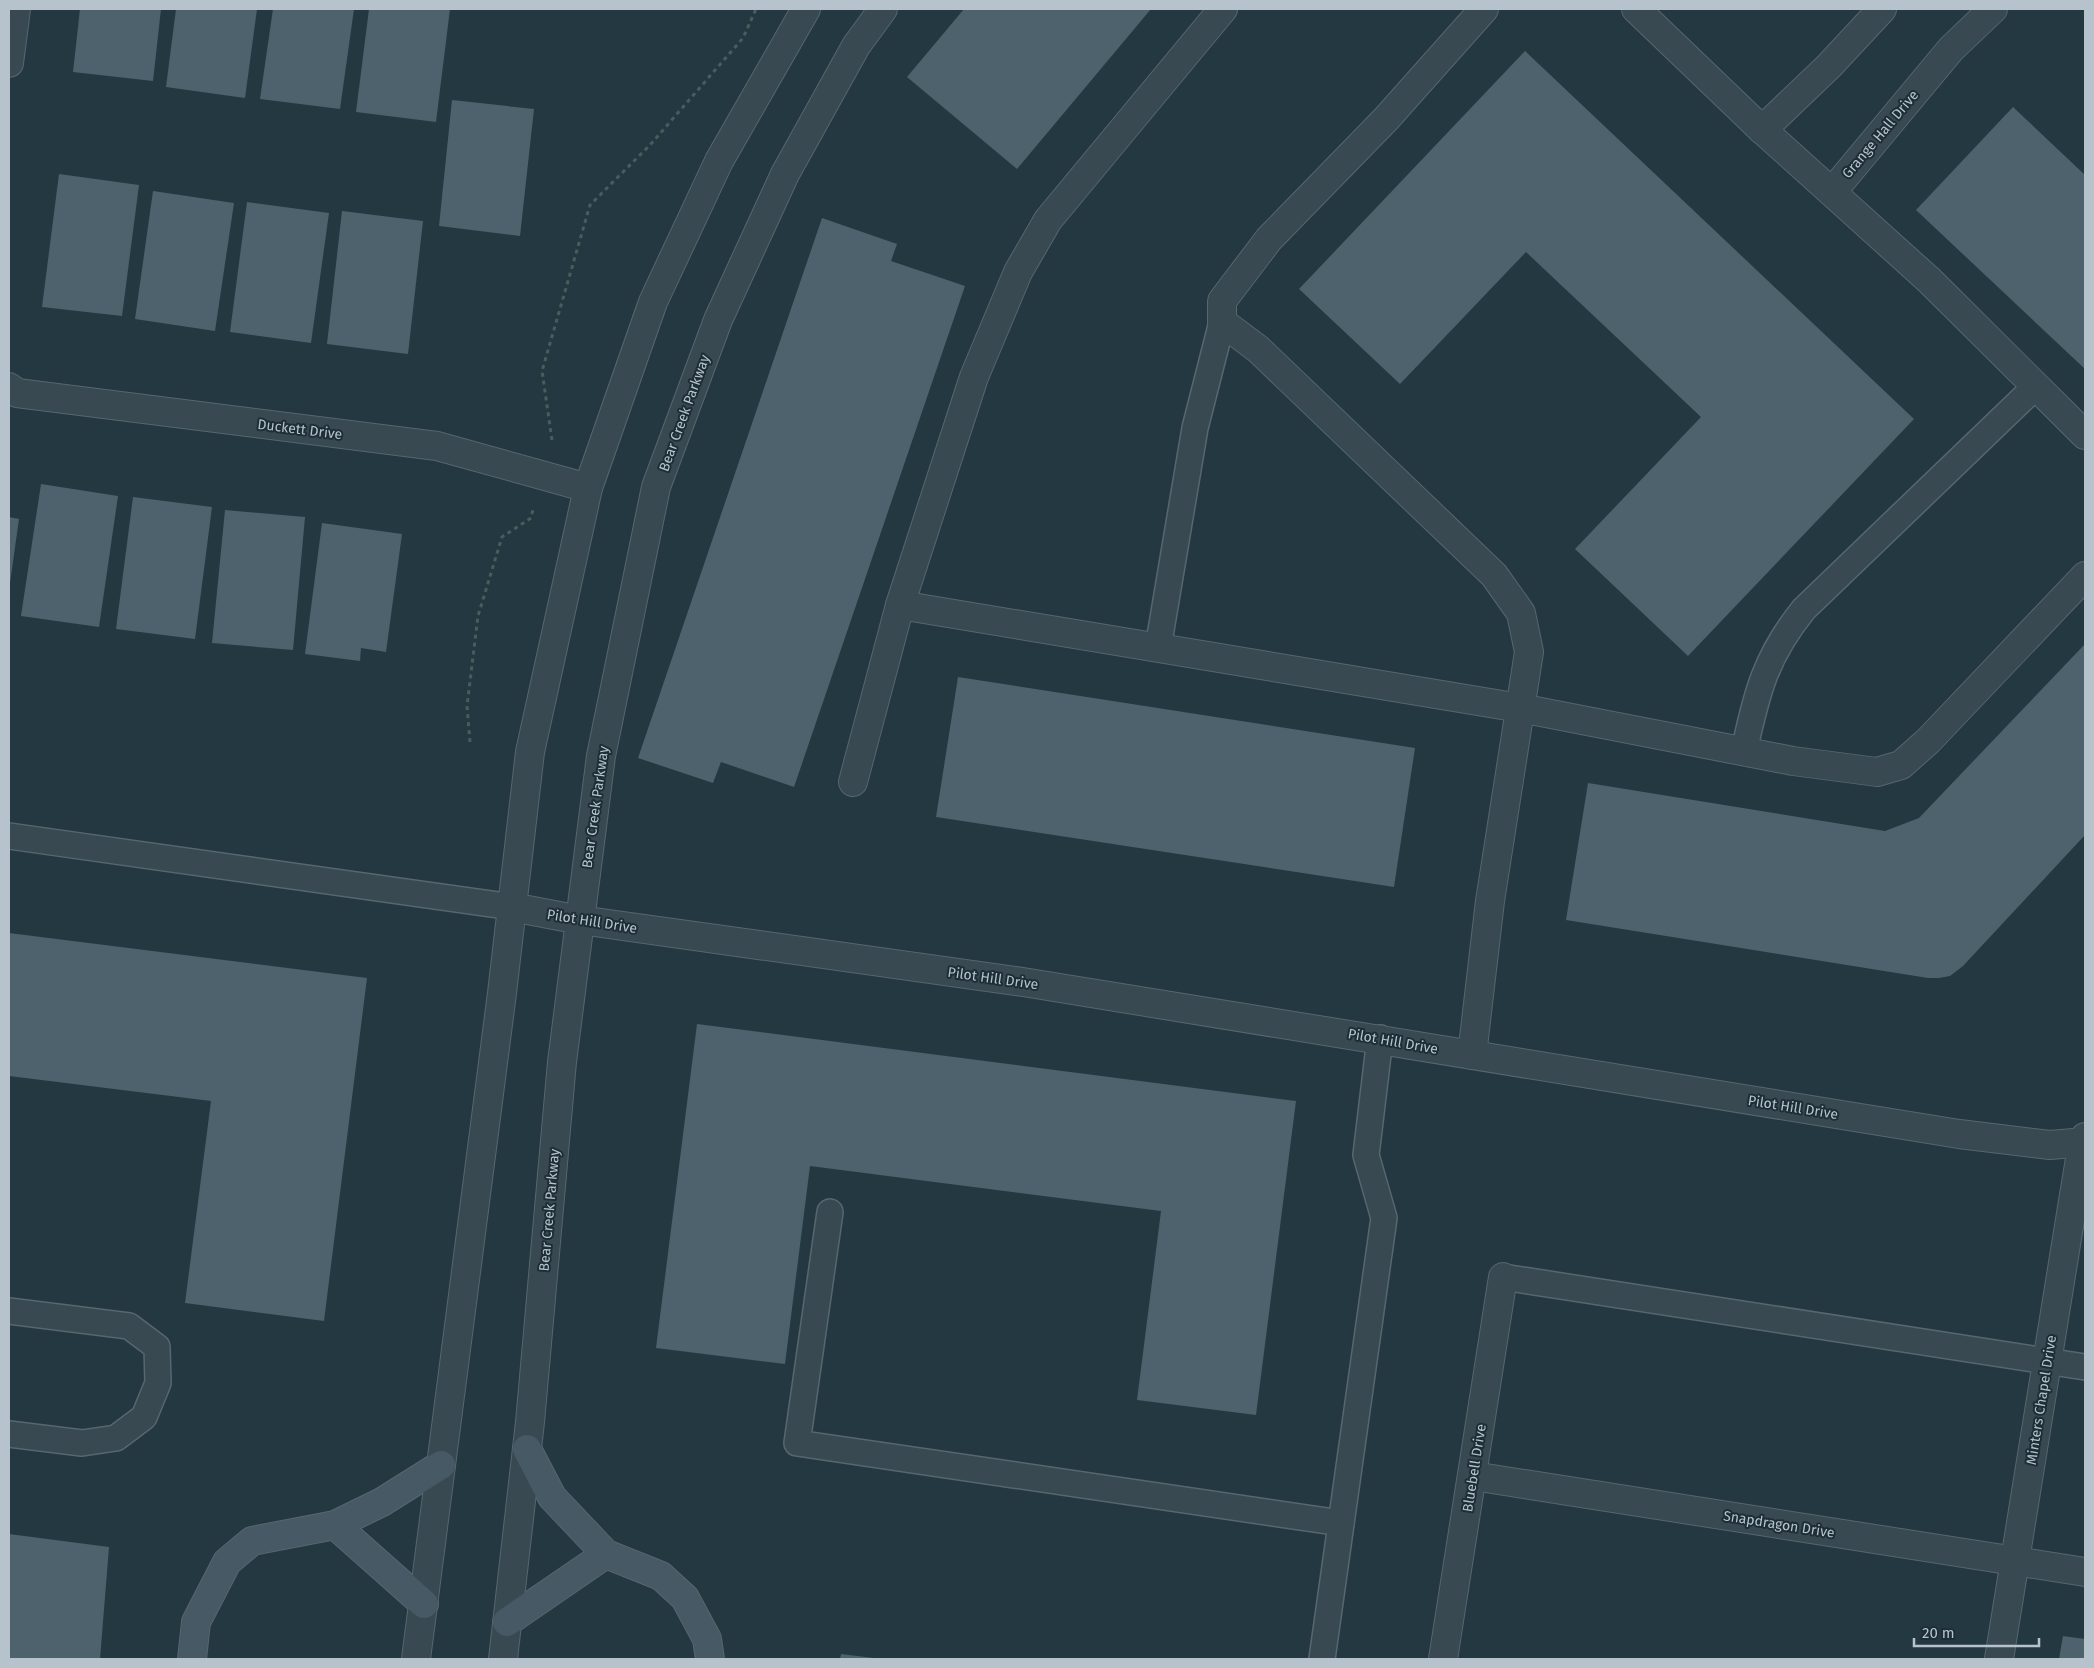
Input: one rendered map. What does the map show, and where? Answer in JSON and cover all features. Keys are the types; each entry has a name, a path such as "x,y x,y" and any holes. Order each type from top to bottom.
{"main road":[{"path":"527,1449 552,1497 606,1554 661,1576 685,1598 707,1640 710,1659"},
{"path":"192,1659 196,1622 228,1562 252,1541 335,1525 382,1502 442,1466"},
{"path":"335,1525 424,1604"},
{"path":"507,1622 606,1554"}],"street":[{"path":"9,63 16,9"},
{"path":"416,1659 442,1466 530,752 588,488 658,293 719,161 806,9"},
{"name":"Bear Creek Parkway","path":"504,1659 527,1449 562,1062 601,756 656,487 718,320 785,174 856,46 883,9"},
{"path":"853,782 900,605 974,377 1018,272 1048,220 1223,9"},
{"path":"1472,1055 1490,901 1529,652 1521,613 1494,574 1258,350 1222,322 1222,301 1269,239 1386,119 1484,9"},
{"name":"Grange Hall Drive","path":"1636,9 1759,127 1832,192 1951,49 1993,9"},
{"path":"1759,127 1829,66 1882,9"},
{"path":"1832,192 1929,280 2085,435"},
{"name":"Duckett Drive","path":"9,387 17,393 437,446 588,488"},
{"path":"900,605 1520,708 1794,761 1877,772 1901,765 1928,740 2085,576"},
{"name":"Pilot Hill Drive","path":"512,907 580,920 1023,982 1380,1038 1472,1055 1959,1134 2050,1145 2084,1140"},
{"name":"Minters Chapel Drive","path":"2000,1659 2084,1140"},
{"name":"Bluebell Drive","path":"1443,1659 1503,1277"},
{"name":"Snapdragon Drive","path":"1473,1476 2085,1572"}],"lane":[{"path":"1158,648 1195,428 1222,322"},
{"path":"1744,752 1761,681 1771,658 1787,630 1804,609 2036,386"},
{"path":"9,836 512,907"},
{"path":"1322,1659 1384,1218 1366,1155 1380,1038"},
{"path":"830,1212 797,1443 1340,1523"},
{"path":"1503,1277 2085,1367"},
{"path":"9,1311 129,1326 157,1347 158,1383 144,1417 116,1438 82,1443 9,1434"}],"path":[{"path":"470,742 467,706 478,616 502,537 530,518 552,441 542,372 590,205 650,145 743,38 756,9"}],"building":[{"path":"80,9 161,9 153,81 73,72"},
{"path":"176,9 257,9 245,98 166,87"},
{"path":"273,9 354,9 340,109 260,99"},
{"path":"369,9 450,9 436,122 356,112"},
{"path":"964,9 1151,9 1017,169 907,77"},
{"path":"1525,51 1914,419 1688,656 1575,549 1701,417 1526,252 1400,384 1299,289"},
{"path":"452,100 534,109 520,236 439,226"},
{"path":"2013,107 2085,175 2085,369 1916,210"},
{"path":"59,174 139,185 122,316 42,307"},
{"path":"153,191 234,203 215,331 135,319"},
{"path":"247,202 329,213 311,343 230,332"},
{"path":"342,211 423,221 408,354 327,344"},
{"path":"822,218 897,244 891,261 965,286 794,787 721,762 713,783 638,758"},
{"path":"41,484 118,496 99,627 21,616"},
{"path":"133,497 212,507 195,639 116,629"},
{"path":"225,510 305,517 293,650 212,643"},
{"path":"9,517 19,519 10,583 9,583"},
{"path":"322,523 402,534 386,652 361,648 360,661 305,654"},
{"path":"2085,644 2085,835 1963,966 1950,976 1928,978 1566,920 1588,783 1885,831 1919,818"},
{"path":"958,677 1415,748 1394,887 936,817"},
{"path":"9,933 367,978 324,1321 185,1303 211,1101 9,1076"},
{"path":"697,1024 1296,1101 1256,1415 1137,1400 1161,1211 810,1166 785,1364 656,1348"},
{"path":"9,1534 109,1547 100,1659 9,1659"},
{"path":"2063,1636 2085,1639 2085,1659 2059,1659"},
{"path":"841,1654 874,1658 840,1659"}]}
